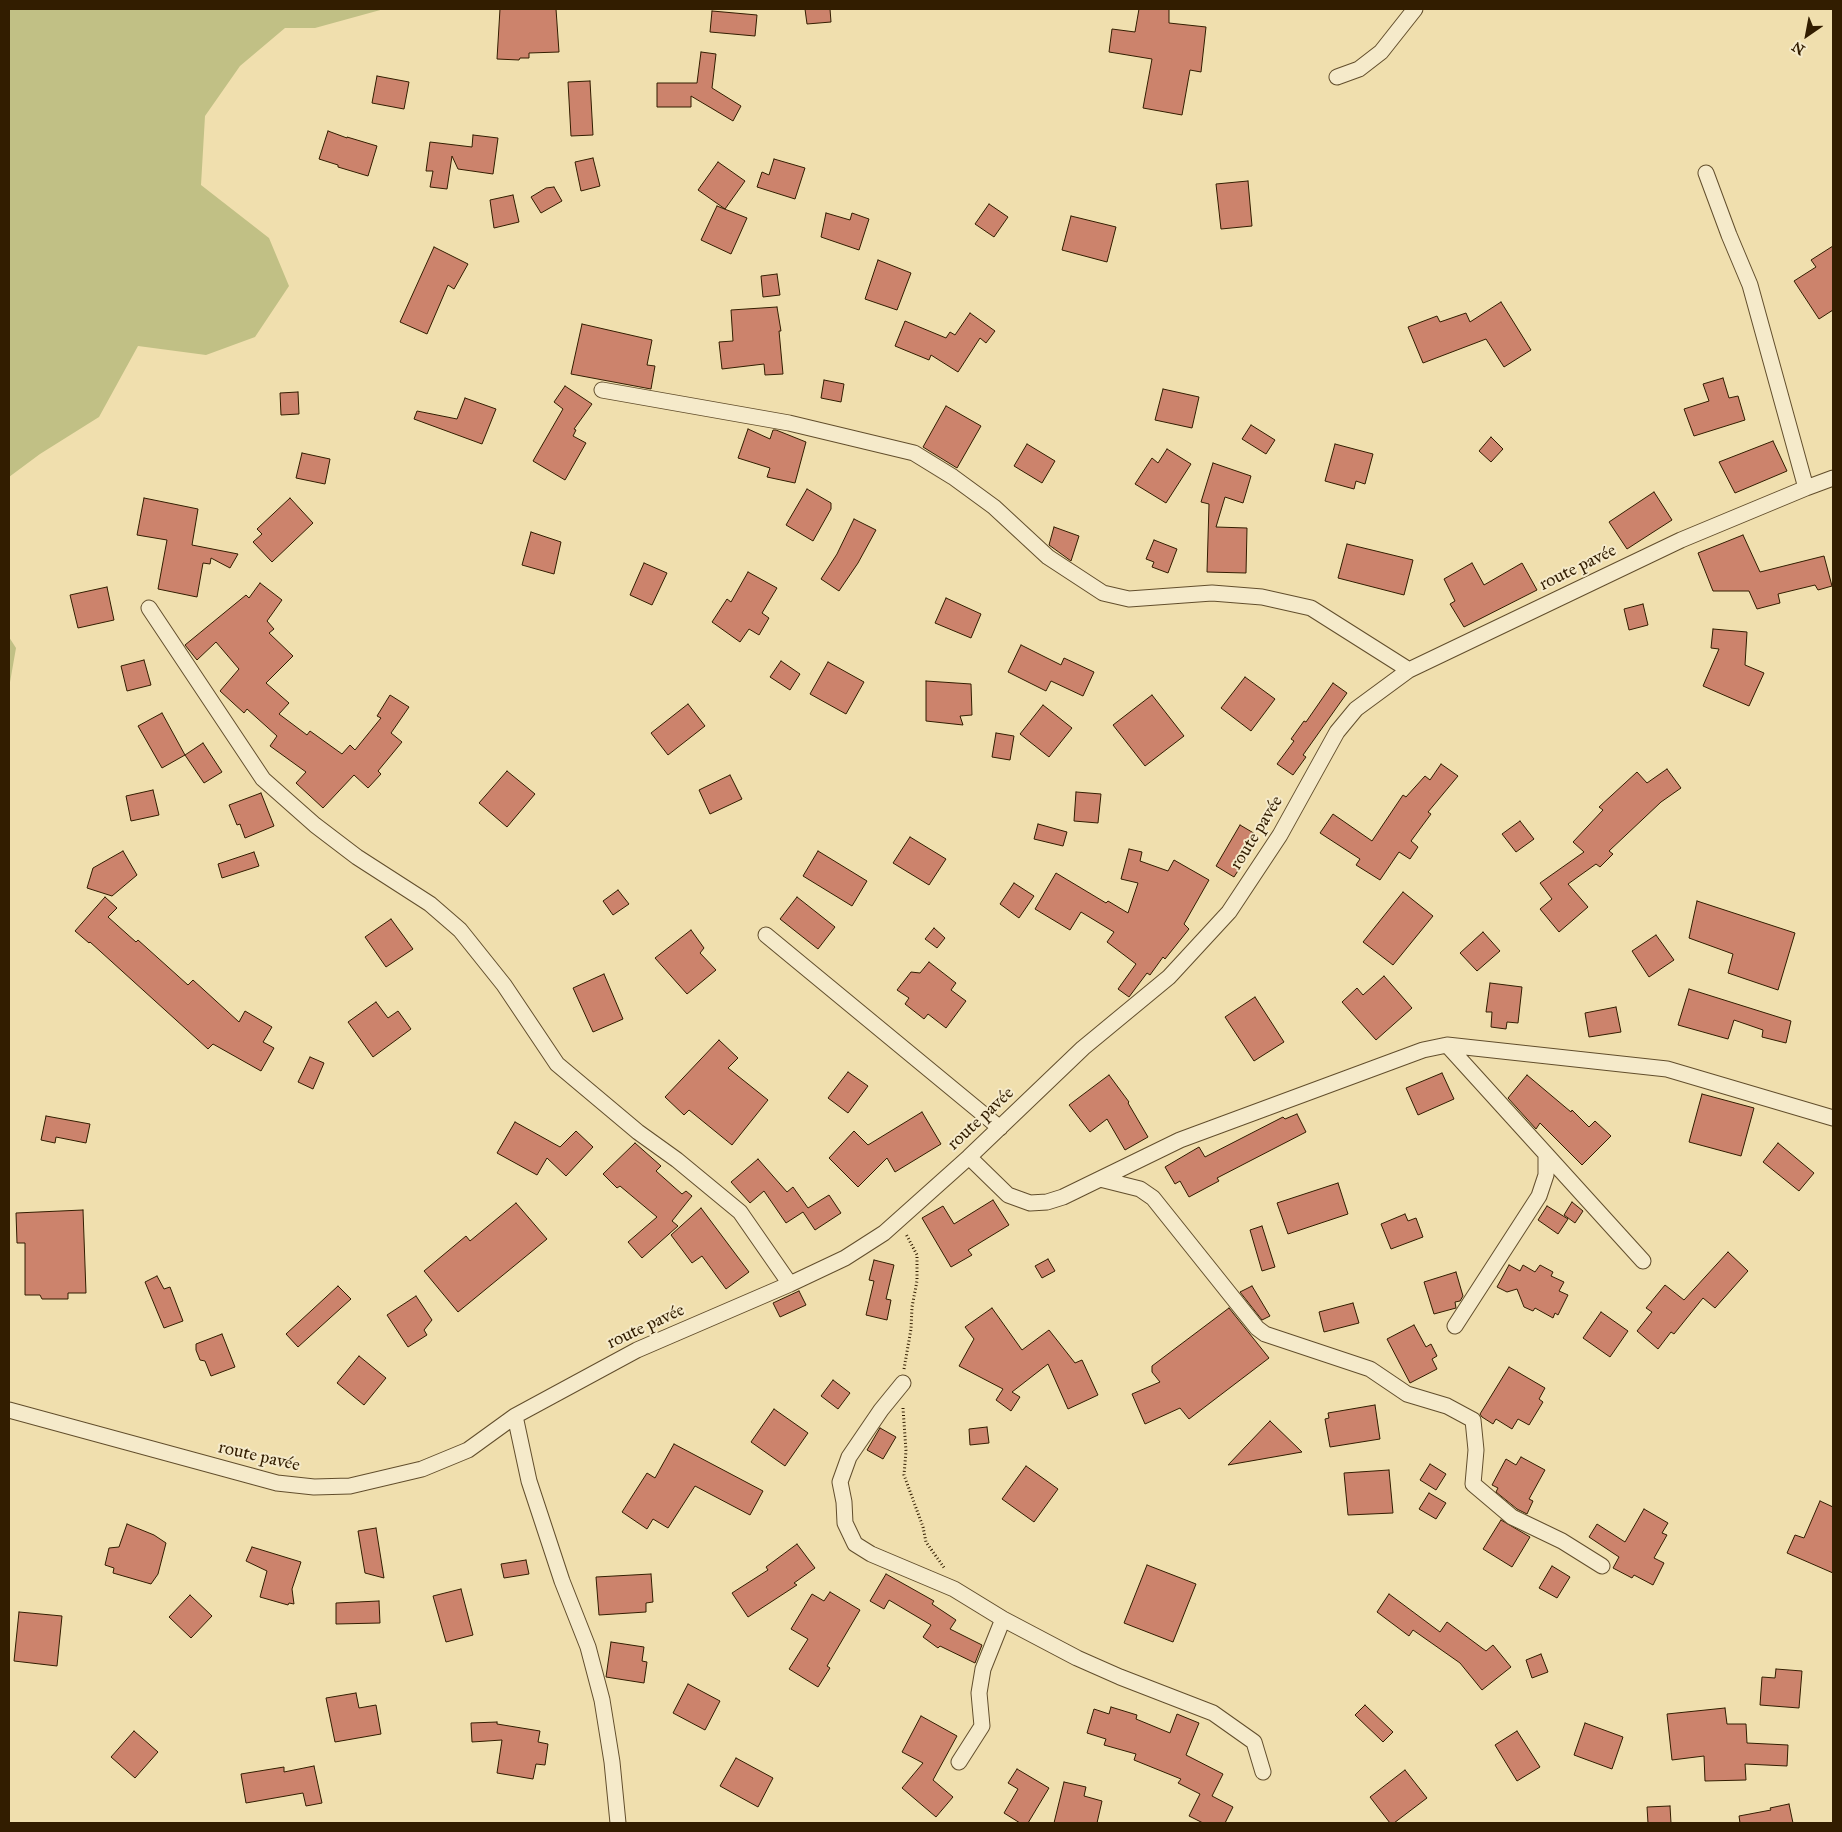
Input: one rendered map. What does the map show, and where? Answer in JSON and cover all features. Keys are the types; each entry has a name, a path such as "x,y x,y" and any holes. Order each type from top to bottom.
{"street":[{"path":"1337,77 1359,69 1381,52 1415,9"},
{"path":"1706,173 1750,285 1806,488"},
{"path":"602,390 789,423 914,453 953,477 994,507 1048,558 1103,594 1129,599 1212,593 1242,595 1262,597 1311,608 1409,670"},
{"name":"route pavée","path":"9,1410 277,1483 314,1487 350,1486 422,1469 468,1450 515,1416 637,1350 790,1284 845,1258 884,1233 969,1157 1083,1048 1169,978 1229,912 1280,835 1337,732 1356,709 1409,670 1681,540 1833,478"},
{"path":"149,608 263,779 315,825 350,852 430,904 460,930 504,985 557,1064 638,1132 678,1160 740,1212 790,1284"},
{"path":"766,935 1000,1128"},
{"path":"1447,1045 1643,1261"},
{"path":"969,1157 1008,1195 1030,1203 1047,1202 1063,1197 1180,1140 1423,1050 1447,1045 1667,1069 1833,1118"},
{"path":"1455,1326 1539,1196 1546,1175 1546,1154"},
{"path":"1100,1179 1140,1188 1153,1198 1257,1328 1265,1334 1370,1368 1407,1394 1447,1406 1473,1420 1476,1450 1473,1484 1512,1518 1562,1541 1602,1566"},
{"path":"903,1384 881,1410 849,1457 840,1482 844,1502 845,1523 855,1544 871,1554 954,1589 1003,1619 1077,1658 1213,1713 1254,1742 1263,1772"},
{"path":"515,1416 529,1481 562,1581 591,1656 602,1700 612,1762 618,1823"},
{"path":"959,1762 982,1726 979,1693 983,1669 1003,1619"}],"path":[{"path":"899,1220 917,1255 917,1280 912,1307 911,1329 905,1357 903,1384 904,1475 923,1527 926,1542 944,1566 954,1589"}],"shaded area":[{"path":"9,9 384,9 315,28 285,28 240,66 205,116 201,185 269,238 289,286 255,337 206,355 138,346 99,417 40,454 9,477"},
{"path":"9,637 16,648 9,688"}],"building":[{"path":"500,9 556,9 559,52 529,53 529,58 520,58 519,60 497,59"},
{"path":"805,9 830,9 831,22 807,24"},
{"path":"1139,9 1169,9 1169,23 1206,27 1201,72 1190,70 1182,115 1143,108 1152,59 1109,52 1112,29 1135,32"},
{"path":"712,11 757,15 755,36 710,32"},
{"path":"701,52 716,54 712,88 741,106 733,121 691,96 691,107 657,107 657,83 697,83"},
{"path":"377,76 409,82 404,109 372,103"},
{"path":"590,81 593,135 571,136 568,82"},
{"path":"328,131 377,146 368,176 319,159"},
{"path":"473,135 498,138 493,174 458,169 452,156 447,189 430,187 433,171 426,171 430,142 472,147"},
{"path":"593,158 600,186 581,191 575,162"},
{"path":"774,159 805,168 795,199 757,187 762,172 769,175"},
{"path":"718,162 745,181 725,209 698,190"},
{"path":"1248,181 1252,226 1221,229 1216,184"},
{"path":"554,187 562,201 541,213 531,197 546,188"},
{"path":"513,195 519,222 494,228 490,200"},
{"path":"989,204 1008,217 994,237 975,224"},
{"path":"717,206 747,218 731,254 701,240"},
{"path":"826,213 850,220 852,213 869,219 859,250 821,237"},
{"path":"1071,216 1116,227 1107,262 1062,250"},
{"path":"1833,246 1833,310 1819,319 1794,281 1816,267 1811,260"},
{"path":"434,247 468,264 454,289 448,285 427,334 400,322"},
{"path":"878,260 911,273 897,310 865,299"},
{"path":"777,274 780,295 763,297 761,276"},
{"path":"1501,302 1531,350 1504,367 1486,339 1423,363 1408,327 1437,316 1440,322 1466,313 1470,322"},
{"path":"777,307 781,331 779,331 783,374 765,375 764,364 722,369 719,342 733,341 731,310"},
{"path":"970,313 995,331 986,343 980,338 958,372 931,355 929,360 895,346 905,321 946,338 950,332 955,335"},
{"path":"582,324 652,340 647,365 655,366 651,389 571,374"},
{"path":"1723,378 1729,398 1738,396 1745,420 1694,436 1684,409 1709,401 1703,384"},
{"path":"824,380 844,384 841,402 821,398"},
{"path":"565,386 592,404 574,429 576,430 573,436 586,443 565,480 533,461 563,409 554,402"},
{"path":"1163,389 1199,397 1192,428 1155,420"},
{"path":"298,392 299,414 281,415 280,393"},
{"path":"465,398 496,409 482,444 414,419 417,411 457,419"},
{"path":"946,406 981,426 957,468 923,447"},
{"path":"1251,425 1275,440 1266,454 1242,439"},
{"path":"748,429 770,439 773,430 776,430 806,442 795,483 767,477 770,468 738,458"},
{"path":"1491,437 1503,449 1491,462 1479,451"},
{"path":"1773,441 1787,471 1735,493 1719,462"},
{"path":"1027,444 1055,461 1042,483 1014,466"},
{"path":"1335,444 1373,454 1365,484 1356,481 1354,489 1325,481"},
{"path":"1167,449 1191,464 1166,503 1135,484 1152,458 1158,463"},
{"path":"302,453 330,459 325,484 296,478"},
{"path":"1213,463 1251,476 1243,503 1225,497 1216,527 1247,528 1246,573 1207,572 1209,504 1201,502"},
{"path":"807,489 831,503 831,509 813,541 786,525"},
{"path":"1654,492 1672,520 1627,549 1609,522"},
{"path":"144,498 198,509 192,545 238,554 230,568 211,558 210,564 203,563 197,597 158,589 167,540 137,535"},
{"path":"290,498 313,523 272,562 253,542 262,534 257,529"},
{"path":"854,519 876,530 858,563 839,591 821,579 837,554"},
{"path":"1054,527 1079,536 1071,561 1049,545"},
{"path":"531,532 561,542 554,574 522,565"},
{"path":"1743,535 1760,572 1824,556 1832,586 1818,590 1815,585 1778,594 1780,603 1757,609 1749,591 1713,591 1698,553"},
{"path":"1154,540 1177,549 1168,573 1152,567 1154,562 1146,559"},
{"path":"1347,544 1413,560 1404,595 1338,578"},
{"path":"644,563 667,573 652,605 630,595"},
{"path":"1472,563 1484,585 1522,563 1537,590 1464,627 1450,604 1455,601 1444,579"},
{"path":"748,572 777,588 762,613 769,618 759,635 749,629 740,642 712,622 727,599 731,602"},
{"path":"260,583 282,600 267,621 274,629 269,633 293,656 266,683 289,703 279,714 307,735 310,731 342,754 350,745 355,750 381,718 377,716 390,695 409,707 391,733 402,742 378,771 381,774 368,788 354,775 323,808 296,783 306,772 270,746 277,736 247,709 244,713 220,691 239,669 216,642 197,660 185,645 246,595 249,598"},
{"path":"107,587 114,620 78,628 70,595"},
{"path":"946,598 981,614 971,638 935,623"},
{"path":"1643,604 1648,625 1629,630 1624,609"},
{"path":"1713,629 1747,632 1745,665 1764,673 1749,706 1703,686 1719,649 1711,648"},
{"path":"1021,645 1061,665 1064,658 1094,672 1083,696 1051,681 1046,691 1008,672"},
{"path":"144,660 151,685 127,691 121,666"},
{"path":"781,661 800,674 790,690 770,677"},
{"path":"828,662 864,682 846,714 810,694"},
{"path":"1245,677 1275,699 1251,731 1221,708"},
{"path":"926,681 971,684 972,715 960,716 963,725 926,721"},
{"path":"1333,683 1347,693 1303,755 1306,757 1293,775 1277,764 1294,741 1291,739 1304,721 1306,722"},
{"path":"1152,695 1184,736 1145,766 1113,725"},
{"path":"688,704 705,726 668,755 651,733"},
{"path":"1043,705 1072,728 1049,757 1020,734"},
{"path":"162,713 185,755 162,768 138,726"},
{"path":"996,733 1014,736 1010,760 992,757"},
{"path":"203,743 222,772 204,783 185,755"},
{"path":"1441,764 1458,776 1428,812 1431,814 1411,841 1418,847 1410,859 1399,852 1380,880 1356,865 1360,859 1320,833 1333,814 1372,841 1403,795 1406,797 1425,776 1430,780"},
{"path":"1667,769 1681,788 1661,802 1609,851 1613,854 1600,867 1596,864 1568,884 1588,907 1559,932 1540,909 1552,899 1540,883 1584,852 1573,842 1603,810 1599,807 1637,772 1647,783"},
{"path":"507,771 535,794 507,827 479,803"},
{"path":"730,775 742,799 710,814 699,790"},
{"path":"153,790 159,815 131,821 126,796"},
{"path":"1076,792 1101,794 1098,823 1074,821"},
{"path":"261,793 274,826 245,838 240,824 237,825 229,805"},
{"path":"1520,821 1534,839 1516,852 1502,834"},
{"path":"1038,824 1067,832 1063,846 1034,839"},
{"path":"1240,825 1257,835 1234,877 1216,866"},
{"path":"910,837 946,859 929,885 893,863"},
{"path":"1129,849 1142,852 1140,861 1168,871 1174,860 1209,880 1184,924 1189,929 1165,959 1163,957 1150,975 1147,973 1129,997 1118,989 1136,964 1107,942 1114,932 1081,912 1070,930 1035,909 1056,873 1106,903 1108,901 1128,913 1138,883 1121,879"},
{"path":"123,851 137,875 112,896 87,888 93,868"},
{"path":"818,851 867,881 852,906 803,876"},
{"path":"254,852 259,866 222,878 218,864"},
{"path":"1014,883 1034,896 1019,918 1000,904"},
{"path":"618,890 629,904 613,915 603,901"},
{"path":"1403,892 1433,916 1393,965 1363,942"},
{"path":"105,897 117,908 108,917 136,942 138,940 188,985 193,980 239,1022 245,1011 272,1027 263,1042 274,1048 261,1071 213,1044 208,1049 90,942 75,931"},
{"path":"797,897 835,927 818,949 780,919"},
{"path":"1697,901 1795,933 1778,990 1728,973 1733,954 1689,938"},
{"path":"391,919 413,949 386,967 365,937"},
{"path":"934,928 945,938 937,948 925,939"},
{"path":"691,930 704,948 700,953 716,970 687,994 655,958"},
{"path":"1483,932 1500,951 1477,971 1460,953"},
{"path":"1656,935 1674,960 1649,977 1632,951"},
{"path":"929,962 956,983 951,990 966,1001 946,1028 928,1014 924,1019 905,1004 909,998 897,990 911,972 920,973"},
{"path":"604,974 623,1019 593,1032 573,988"},
{"path":"1384,976 1412,1008 1376,1040 1342,1002 1357,988 1363,995"},
{"path":"1490,983 1522,987 1518,1023 1507,1022 1506,1029 1491,1027 1492,1012 1486,1012"},
{"path":"1689,989 1791,1021 1786,1043 1762,1037 1763,1030 1734,1020 1728,1039 1678,1025"},
{"path":"1255,997 1284,1042 1254,1061 1225,1017"},
{"path":"376,1002 388,1018 398,1011 411,1029 373,1057 348,1022"},
{"path":"1616,1007 1621,1032 1589,1037 1585,1013"},
{"path":"719,1040 738,1058 728,1068 768,1100 732,1145 689,1110 684,1115 665,1097"},
{"path":"310,1057 324,1063 313,1089 298,1082"},
{"path":"848,1072 868,1086 848,1113 828,1098"},
{"path":"1442,1073 1454,1099 1418,1115 1406,1088"},
{"path":"1109,1075 1129,1102 1148,1137 1125,1150 1107,1119 1090,1132 1069,1105"},
{"path":"1527,1075 1571,1112 1572,1110 1589,1127 1595,1121 1611,1136 1582,1165 1540,1123 1536,1129 1508,1098"},
{"path":"1702,1094 1754,1108 1741,1156 1689,1142"},
{"path":"922,1112 941,1144 895,1172 887,1158 858,1187 829,1158 854,1131 868,1145"},
{"path":"1297,1114 1306,1132 1217,1178 1219,1181 1189,1197 1180,1181 1175,1184 1165,1167 1199,1147 1205,1157 1283,1117 1285,1119"},
{"path":"46,1116 90,1124 86,1143 56,1137 55,1143 41,1140"},
{"path":"515,1122 560,1147 576,1131 593,1147 566,1176 547,1158 537,1175 497,1153"},
{"path":"635,1143 661,1166 656,1171 682,1194 686,1191 692,1196 672,1221 678,1226 642,1258 628,1242 657,1217 620,1186 617,1188 603,1174"},
{"path":"1778,1143 1814,1173 1799,1191 1763,1162"},
{"path":"758,1159 787,1192 793,1187 808,1208 829,1195 841,1213 815,1230 803,1212 786,1223 764,1191 750,1203 731,1182"},
{"path":"1338,1183 1348,1214 1288,1234 1277,1203"},
{"path":"993,1200 1009,1225 968,1250 972,1255 951,1267 922,1218 943,1206 954,1224"},
{"path":"1572,1202 1583,1211 1575,1223 1564,1215"},
{"path":"516,1203 547,1239 458,1312 424,1271 466,1236 470,1241"},
{"path":"1547,1206 1568,1219 1558,1234 1538,1220"},
{"path":"701,1208 749,1272 726,1289 702,1256 692,1263 671,1235"},
{"path":"83,1210 86,1293 68,1293 68,1299 42,1299 40,1295 25,1295 25,1243 17,1243 16,1213"},
{"path":"1405,1214 1408,1221 1416,1218 1423,1237 1391,1249 1381,1224"},
{"path":"1262,1226 1275,1267 1262,1271 1250,1230"},
{"path":"1728,1252 1748,1271 1715,1308 1703,1298 1674,1334 1671,1332 1658,1349 1637,1331 1652,1312 1646,1308 1665,1285 1684,1300"},
{"path":"1048,1259 1055,1271 1042,1278 1035,1266"},
{"path":"874,1260 894,1265 886,1299 891,1300 887,1320 866,1315 874,1281 869,1280"},
{"path":"1509,1265 1520,1271 1523,1265 1535,1272 1540,1265 1553,1272 1551,1276 1564,1282 1559,1291 1568,1295 1558,1315 1555,1313 1553,1318 1535,1308 1533,1311 1524,1307 1517,1289 1507,1292 1497,1287"},
{"path":"1456,1272 1463,1296 1460,1301 1455,1302 1456,1308 1434,1314 1424,1282"},
{"path":"157,1276 164,1289 170,1287 183,1321 164,1328 145,1282"},
{"path":"338,1286 351,1299 298,1347 286,1334"},
{"path":"1252,1286 1270,1316 1262,1320 1240,1292"},
{"path":"799,1291 806,1305 780,1317 773,1303"},
{"path":"416,1296 432,1320 424,1330 427,1335 408,1347 387,1315"},
{"path":"1353,1303 1359,1323 1324,1332 1319,1312"},
{"path":"992,1308 1022,1350 1049,1330 1075,1363 1082,1360 1098,1395 1068,1409 1048,1364 1012,1392 1020,1397 1011,1411 996,1400 1003,1389 959,1366 974,1339 965,1327"},
{"path":"1229,1308 1269,1358 1189,1419 1180,1408 1145,1424 1132,1394 1160,1382 1152,1372 1152,1366"},
{"path":"1601,1312 1628,1331 1610,1357 1583,1338"},
{"path":"1414,1325 1426,1347 1431,1344 1437,1356 1432,1359 1437,1369 1410,1383 1387,1339"},
{"path":"222,1334 235,1367 211,1376 205,1361 200,1360 196,1344"},
{"path":"359,1356 386,1378 364,1405 337,1383"},
{"path":"1509,1367 1545,1388 1539,1399 1543,1402 1529,1425 1518,1419 1512,1429 1496,1419 1493,1424 1480,1414"},
{"path":"833,1380 850,1393 838,1409 821,1396"},
{"path":"1375,1405 1380,1439 1330,1447 1325,1419 1329,1418 1328,1413"},
{"path":"774,1409 808,1433 785,1466 751,1442"},
{"path":"1270,1421 1302,1452 1228,1465"},
{"path":"987,1427 989,1443 970,1445 969,1429"},
{"path":"880,1428 896,1437 883,1459 867,1450"},
{"path":"674,1444 763,1491 750,1515 695,1486 668,1528 653,1519 647,1529 622,1512 647,1473 655,1478"},
{"path":"1521,1457 1545,1470 1529,1499 1533,1501 1527,1514 1517,1509 1496,1492 1498,1488 1492,1485 1506,1459 1516,1465"},
{"path":"1430,1464 1446,1474 1436,1490 1420,1480"},
{"path":"1026,1466 1058,1489 1034,1522 1002,1499"},
{"path":"1389,1470 1393,1513 1348,1515 1344,1473"},
{"path":"1429,1493 1446,1503 1436,1519 1419,1509"},
{"path":"1820,1501 1833,1507 1833,1573 1787,1553 1795,1535 1804,1538"},
{"path":"1644,1509 1668,1523 1662,1533 1667,1535 1654,1558 1664,1563 1653,1585 1634,1575 1632,1578 1613,1568 1619,1557 1589,1537 1597,1524 1625,1542"},
{"path":"1501,1520 1530,1537 1512,1567 1483,1549"},
{"path":"127,1524 154,1535 166,1543 158,1574 151,1584 113,1573 114,1568 105,1565 109,1548 119,1547"},
{"path":"376,1528 384,1578 365,1573 358,1531"},
{"path":"797,1544 815,1568 794,1583 797,1585 748,1617 732,1593 768,1570 766,1567"},
{"path":"252,1547 301,1562 292,1589 294,1604 289,1603 288,1605 260,1597 267,1571 246,1561"},
{"path":"526,1560 529,1574 504,1578 501,1564"},
{"path":"1147,1565 1196,1584 1173,1642 1124,1623"},
{"path":"1552,1566 1570,1577 1557,1598 1539,1588"},
{"path":"651,1574 653,1602 646,1603 646,1612 599,1615 596,1577"},
{"path":"886,1574 934,1601 932,1604 956,1620 950,1629 982,1645 975,1663 940,1646 938,1648 923,1637 931,1625 889,1600 884,1609 870,1601"},
{"path":"461,1589 473,1635 446,1642 433,1596"},
{"path":"830,1592 860,1610 827,1666 830,1668 818,1687 789,1669 808,1639 791,1629 812,1594 824,1601"},
{"path":"1389,1594 1440,1632 1447,1622 1486,1651 1493,1645 1511,1667 1482,1690 1460,1663 1413,1630 1409,1636 1377,1612"},
{"path":"190,1595 212,1616 191,1638 169,1617"},
{"path":"379,1601 380,1623 336,1624 336,1603"},
{"path":"19,1612 62,1616 57,1666 14,1661"},
{"path":"611,1642 644,1647 642,1661 647,1662 644,1683 606,1677"},
{"path":"1541,1654 1548,1672 1532,1678 1526,1660"},
{"path":"1776,1669 1802,1671 1799,1708 1760,1705 1762,1677 1775,1678"},
{"path":"688,1684 720,1701 705,1730 673,1713"},
{"path":"356,1693 359,1708 376,1705 381,1734 335,1742 326,1698"},
{"path":"1365,1705 1393,1732 1383,1742 1355,1715"},
{"path":"1111,1707 1137,1715 1136,1719 1170,1733 1177,1714 1199,1723 1186,1755 1223,1774 1212,1796 1233,1807 1225,1823 1203,1823 1189,1816 1200,1794 1178,1783 1181,1779 1134,1760 1136,1754 1104,1745 1106,1739 1087,1733 1094,1709 1109,1714"},
{"path":"1725,1708 1727,1724 1746,1724 1747,1743 1788,1745 1787,1766 1745,1764 1746,1780 1705,1781 1704,1756 1672,1760 1667,1714"},
{"path":"921,1716 957,1736 933,1780 953,1797 936,1817 902,1788 923,1763 902,1752"},
{"path":"497,1722 497,1724 540,1731 538,1742 548,1744 545,1765 536,1764 533,1779 497,1773 502,1740 472,1742 471,1723"},
{"path":"1585,1723 1623,1737 1612,1769 1574,1755"},
{"path":"134,1731 158,1752 135,1778 111,1757"},
{"path":"1517,1731 1540,1767 1517,1781 1495,1745"},
{"path":"736,1758 773,1778 758,1807 720,1786"},
{"path":"314,1766 322,1803 306,1806 303,1793 246,1803 241,1774 284,1767 284,1772"},
{"path":"1017,1769 1049,1788 1028,1823 1020,1823 1004,1813 1018,1789 1008,1783"},
{"path":"1405,1770 1427,1798 1394,1823 1390,1823 1370,1797"},
{"path":"1064,1782 1086,1787 1084,1796 1102,1801 1097,1823 1054,1823"},
{"path":"1789,1804 1793,1823 1740,1823 1739,1816 1771,1810 1770,1808"},
{"path":"1670,1806 1671,1823 1648,1823 1647,1807"}]}
